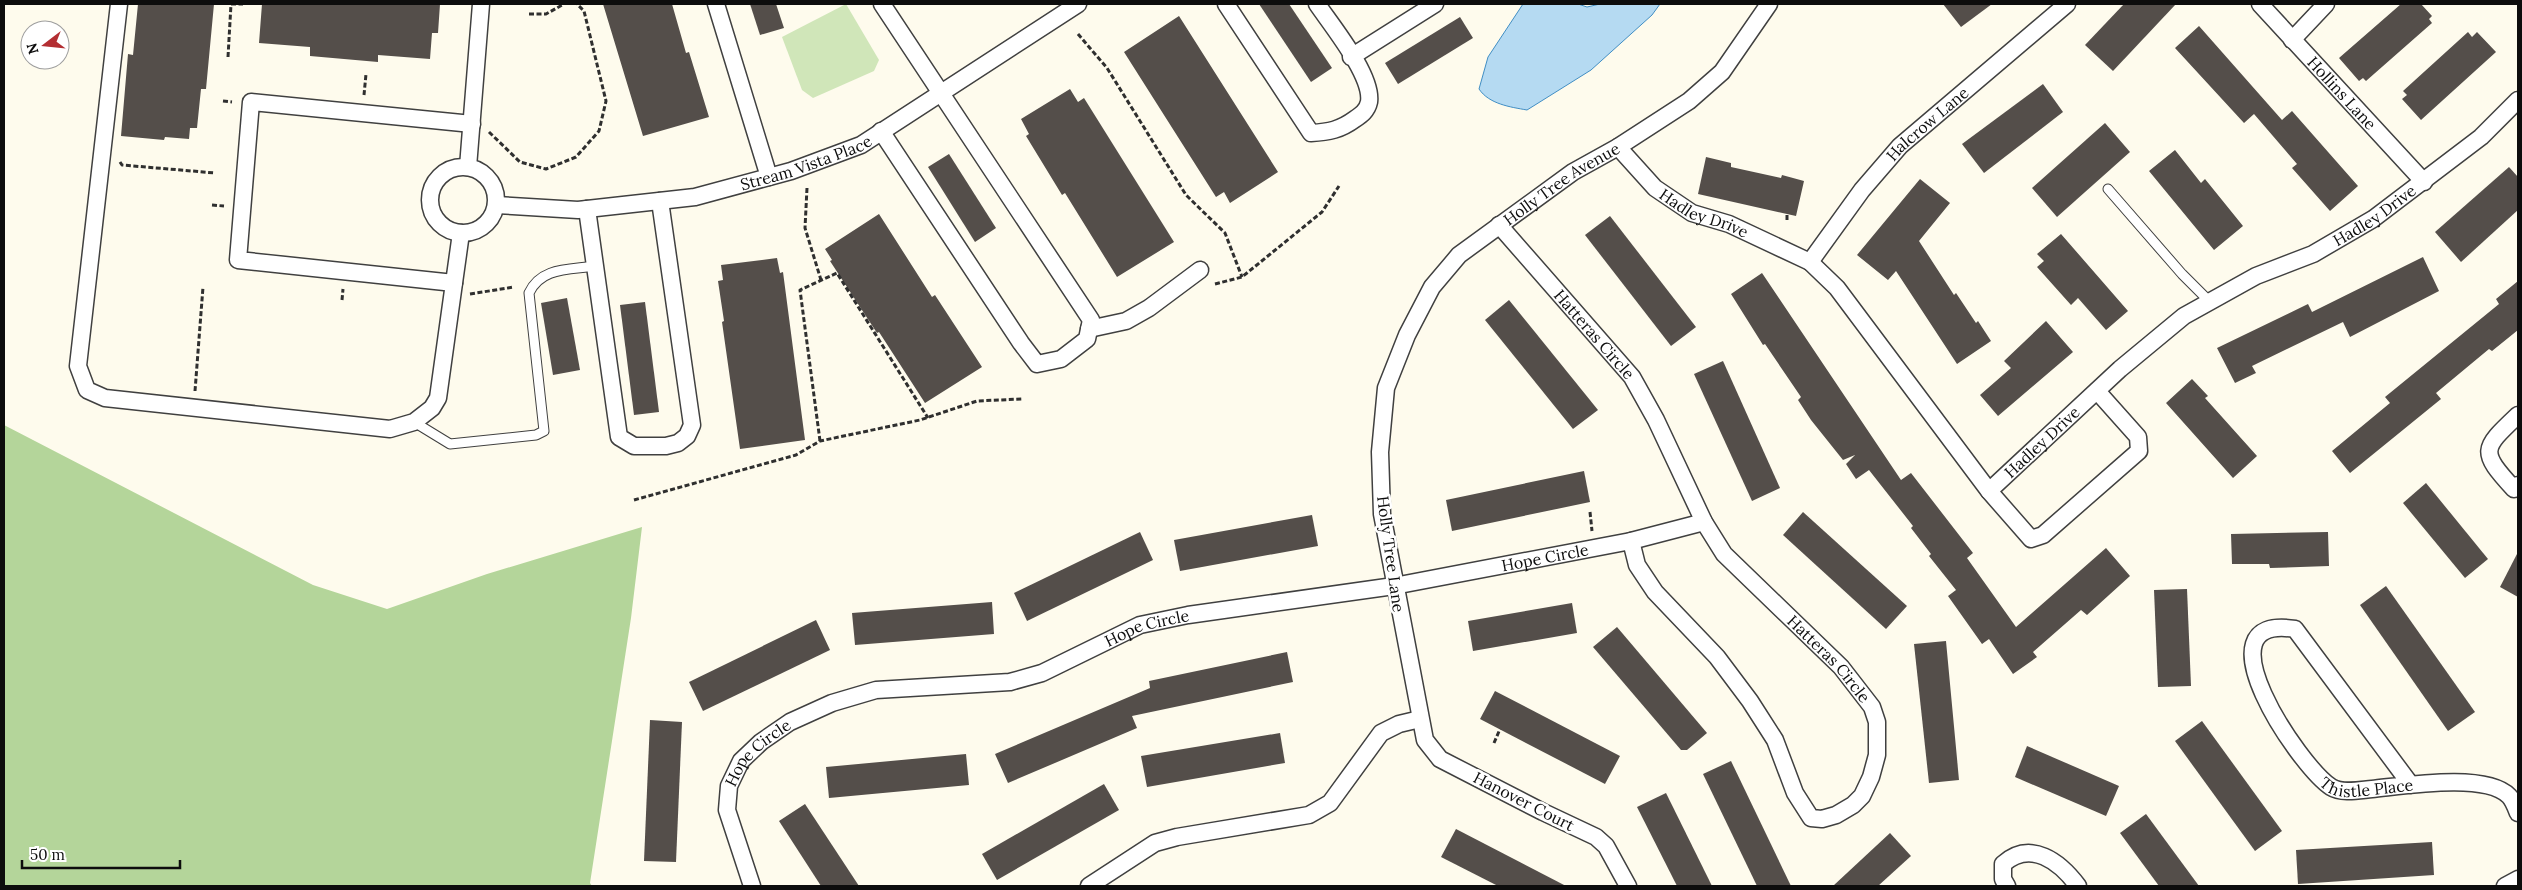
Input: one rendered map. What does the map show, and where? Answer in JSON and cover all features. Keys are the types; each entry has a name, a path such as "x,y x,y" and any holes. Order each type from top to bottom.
{"street":[{"path":"119,4 78,366 81,379 87,390 105,398 390,428 414,422 432,408 438,398 461,233"},
{"path":"468,167 481,4"},
{"path":"716,4 769,177"},
{"path":"882,4 1090,320 1087,339 1061,359 1037,364 1021,343 882,131"},
{"name":"Stream Vista Place","path":"496,205 578,210 694,197 769,177 861,145 1077,4"},
{"path":"1226,4 1311,133 1339,130 1366,112 1369,93 1362,74 1317,4"},
{"path":"1351,57 1436,4"},
{"name":"Holly Tree Avenue","path":"1386,388 1407,335 1432,287 1459,255 1572,172 1618,147 1689,101 1722,72 1769,4"},
{"name":"Halcrow Lane","path":"1810,262 1862,190 1900,146 2067,4"},
{"name":"Hollins Lane","path":"2260,4 2424,182"},
{"path":"2292,40 2326,4"},
{"name":"Hadley Drive","path":"1618,147 1655,188 1692,213 1729,224 1810,262 1837,288 1870,329 1989,491 2097,391 2184,316 2256,276 2313,254 2373,219 2481,137 2518,100"},
{"path":"454,283 238,260 251,102 472,124"},
{"path":"468,167 476,169 489,179 496,195 496,205 488,223 480,229 461,233 441,225 430,206 430,196 433,186 448,170 468,167"},
{"path":"587,209 619,437 634,446 650,448 678,443 687,436 692,425 660,201"},
{"name":"Hatteras Circle","path":"1499,226 1632,377 1656,420 1704,522 1724,554 1840,668 1872,706 1877,722 1877,755 1872,777 1862,796 1853,805 1836,815 1822,819 1811,818 1795,793 1775,740 1750,701 1717,657 1655,592 1636,565 1631,541"},
{"path":"1089,329 1126,321 1148,308 1200,270"},
{"name":"Holly Tree Lane","path":"1386,388 1380,452 1382,514 1420,719"},
{"path":"1989,491 2031,540 2043,535 2139,451 2138,437 2097,391"},
{"path":"2517,489 2493,466 2489,452 2492,439 2518,414"},
{"name":"Hope Circle","path":"752,886 727,810 729,786 742,761 761,742 790,722 832,703 876,690 1010,682 1042,673 1140,625 1198,613 1394,586 1631,541 1704,522"},
{"name":"Thistle Place","path":"2411,785 2295,629 2279,627 2267,630 2257,638 2254,654 2256,678 2269,708 2318,776 2333,788 2345,791 2411,785 2444,781 2494,787 2509,796 2518,813"},
{"path":"1088,886 1155,843 1177,837 1309,815 1330,803 1381,733 1399,724 1420,719"},
{"name":"Hanover Court","path":"1420,719 1426,740 1440,759 1596,837 1606,846 1628,886"},
{"path":"2007,886 2003,879 2003,864 2019,854 2044,855 2070,876 2078,886"},
{"path":"2505,886 2518,879"}],"lane":[{"path":"2108,189 2182,274 2210,302"},
{"path":"414,422 450,444 536,435 544,431 545,420 529,293 535,281 548,273 595,266"}],"path":[{"path":"228,57 231,4 243,4"},
{"path":"529,14 546,14 564,4"},
{"path":"489,132 520,162 546,169 576,157 599,131 606,101 584,11 577,4"},
{"path":"1078,34 1107,68 1186,195 1225,233 1242,277"},
{"path":"102,153 117,155 122,165 216,173"},
{"path":"1215,284 1242,277 1322,212 1339,186"},
{"path":"807,188 805,228 821,280"},
{"path":"212,205 231,206"},
{"path":"1787,214 1787,220"},
{"path":"820,441 800,290 837,273 928,418"},
{"path":"194,407 203,287"},
{"path":"470,294 514,288"},
{"path":"634,500 796,455 820,441 928,418 977,401 1022,399"},
{"path":"1590,512 1590,522"},
{"path":"1494,744 1500,729"}],"green space":[{"path":"846,4 879,60 874,71 813,98 802,90 782,37"},
{"path":"4,425 313,585 387,609 487,574 642,527 631,618 590,883 592,886 4,886"}],"water":[{"path":"1523,4 1578,4 1587,7 1600,4 1660,4 1652,15 1591,70 1527,110 1494,101 1479,89 1488,57"}],"building":[{"path":"138,4 214,4 206,89 201,89 197,128 190,128 189,139 165,137 164,140 121,136 128,54 133,55"},
{"path":"262,4 440,4 438,33 432,33 430,59 378,55 378,62 310,56 310,47 259,43"},
{"path":"603,4 672,4 686,53 689,52 709,117 643,136"},
{"path":"750,4 776,4 784,28 760,35"},
{"path":"1259,4 1289,4 1332,68 1311,82"},
{"path":"1943,4 1992,4 1961,27"},
{"path":"2124,4 2176,4 2113,71 2085,45"},
{"path":"2401,4 2421,4 2432,16 2429,19 2432,23 2366,81 2363,78 2359,81 2339,58"},
{"path":"1179,16 1278,172 1230,203 1224,192 1216,197 1124,52"},
{"path":"1460,17 1473,38 1398,84 1385,63"},
{"path":"2199,26 2282,120 2292,111 2358,186 2330,211 2292,168 2297,164 2254,114 2244,123 2175,48"},
{"path":"2468,32 2472,37 2477,32 2496,52 2421,120 2402,99 2407,95 2403,91"},
{"path":"2043,84 2063,112 1984,173 1962,144"},
{"path":"1070,89 1078,102 1084,98 1174,242 1117,277 1065,193 1062,195 1026,136 1029,134 1021,119"},
{"path":"2105,123 2130,152 2057,217 2032,188"},
{"path":"2175,150 2201,183 2205,179 2243,226 2214,250 2149,171"},
{"path":"949,154 996,228 975,242 928,167"},
{"path":"1706,157 1731,163 1731,167 1781,178 1782,175 1804,181 1796,216 1698,194"},
{"path":"2509,167 2518,177 2518,210 2461,262 2435,232"},
{"path":"1920,179 1950,203 1919,241 1954,295 1956,293 1976,323 1978,321 1991,341 1957,364 1896,271 1888,280 1857,255"},
{"path":"879,214 932,297 935,295 982,367 925,403 830,261 832,260 825,249"},
{"path":"1610,216 1696,327 1671,346 1585,235"},
{"path":"2061,234 2128,311 2106,330 2078,298 2071,305 2037,267 2044,261 2037,254"},
{"path":"2423,257 2439,291 2350,337 2343,322 2252,366 2256,373 2235,383 2217,348 2308,304 2312,312"},
{"path":"777,258 780,273 783,272 805,440 740,449 722,322 724,321 718,281 723,280 721,265"},
{"path":"1762,273 1901,480 1911,473 1973,553 1967,558 2016,627 2106,548 2130,576 2087,615 2081,610 2033,652 2037,657 2013,674 1989,639 1982,644 1948,596 1956,590 1929,556 1931,554 1911,528 1913,526 1869,470 1856,479 1846,464 1855,455 1843,460 1811,420 1798,400 1801,397 1765,344 1763,345 1731,294"},
{"path":"2518,281 2518,330 2492,351 2489,349 2436,393 2441,399 2350,473 2332,451 2390,403 2385,397 2499,304 2496,299"},
{"path":"567,298 580,370 553,375 541,303"},
{"path":"1509,300 1598,410 1573,429 1485,320"},
{"path":"645,302 659,412 634,415 620,305"},
{"path":"2046,321 2073,352 1998,416 1980,395 2011,368 2004,361"},
{"path":"1723,361 1780,488 1752,501 1694,374"},
{"path":"2192,379 2208,396 2205,398 2257,456 2233,478 2166,403"},
{"path":"1584,471 1590,502 1452,531 1446,500"},
{"path":"2426,483 2488,559 2465,578 2403,503"},
{"path":"1803,512 1907,606 1886,629 1783,535"},
{"path":"1312,515 1318,546 1180,571 1174,540"},
{"path":"1140,532 1153,560 1027,621 1014,593"},
{"path":"2328,532 2329,566 2270,568 2269,564 2232,564 2231,534"},
{"path":"2518,552 2518,597 2500,587"},
{"path":"2386,586 2475,712 2448,731 2360,605"},
{"path":"2187,589 2191,686 2158,687 2154,590"},
{"path":"992,602 994,634 855,645 852,613"},
{"path":"1572,603 1577,633 1473,651 1468,621"},
{"path":"816,620 830,650 703,711 689,682"},
{"path":"1617,627 1707,733 1687,750 1681,750 1593,647"},
{"path":"1946,641 1959,780 1929,783 1914,644"},
{"path":"1287,652 1293,682 1132,716 1137,728 1008,783 995,754 1150,688 1149,681"},
{"path":"1495,691 1620,756 1605,784 1480,719"},
{"path":"650,720 682,722 676,862 644,861"},
{"path":"2202,721 2282,831 2255,851 2175,741"},
{"path":"1280,733 1285,763 1147,787 1141,756"},
{"path":"2027,746 2119,786 2106,816 2015,777"},
{"path":"966,754 969,785 829,798 826,767"},
{"path":"1731,761 1791,886 1757,886 1703,774"},
{"path":"1104,784 1119,810 997,880 982,854"},
{"path":"1666,793 1712,886 1677,886 1637,807"},
{"path":"805,804 859,886 821,886 779,821"},
{"path":"2146,814 2199,886 2159,886 2120,833"},
{"path":"1456,829 1566,886 1498,886 1441,857"},
{"path":"1890,833 1911,856 1878,886 1833,886"},
{"path":"2432,842 2434,875 2298,884 2296,850"}]}
